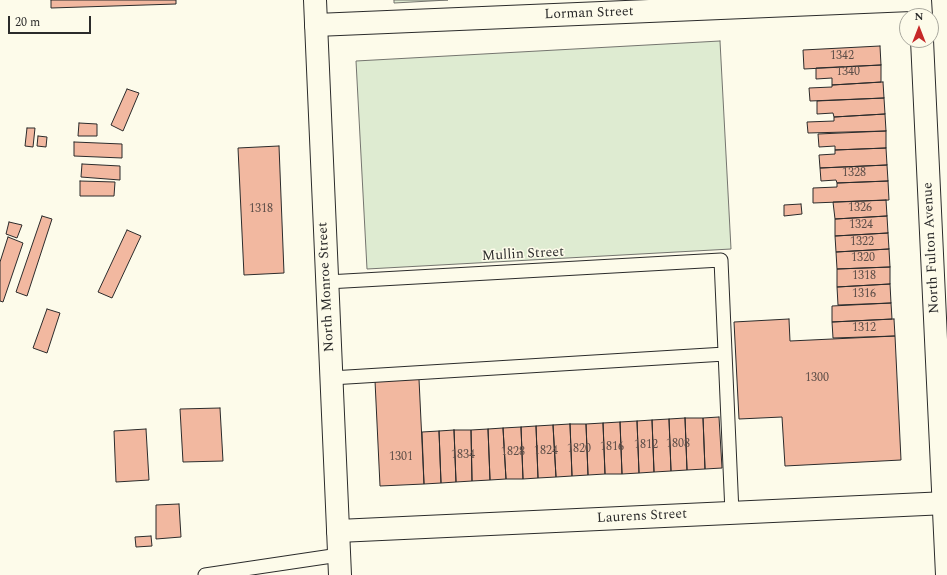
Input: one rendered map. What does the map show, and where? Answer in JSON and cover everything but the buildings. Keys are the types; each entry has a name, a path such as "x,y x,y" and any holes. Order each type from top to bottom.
{"street":[{"name":"North Monroe Street","path":"315,0 339,565"},
{"name":"Lorman Street","path":"316,26 784,3 910,0"},
{"name":"North Fulton Avenue","path":"922,48 945,504 947,575"},
{"name":"Laurens Street","path":"338,531 945,504"}],"lane":[{"name":"Mullin Street","path":"327,282 721,260 725,354"},
{"path":"332,378 725,354 732,513"},
{"path":"205,575 339,565"}],"green space":[{"path":"394,0 448,0 394,3"},
{"path":"720,41 731,249 367,269 356,61"}]}
